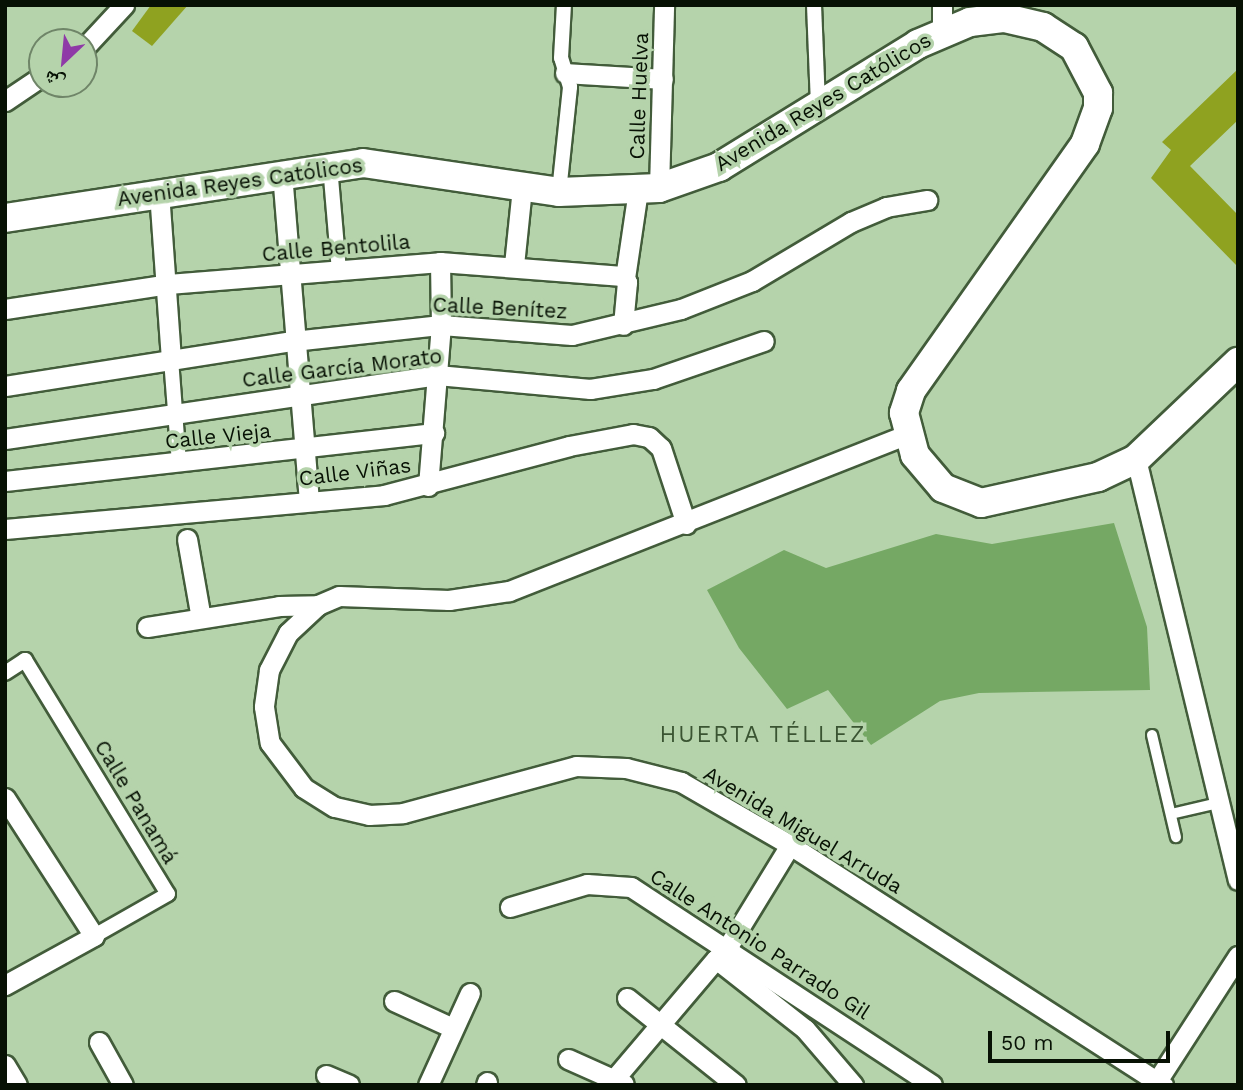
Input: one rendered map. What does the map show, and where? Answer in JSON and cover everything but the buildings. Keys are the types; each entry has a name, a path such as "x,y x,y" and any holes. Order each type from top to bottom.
{"main road":[{"name":"Avenida Reyes Católicos","path":"5,218 330,166 391,164 559,192 649,189 719,167 888,60 942,19 970,22 1005,12 1043,27 1074,47 1098,93 1098,108 1084,144 911,391 904,413 908,435 929,475 943,488 981,503 1098,477 1136,459 1238,362"}],"street":[{"path":"98,33 124,5"},
{"path":"559,192 570,87 561,58 564,5"},
{"name":"Calle Huelva","path":"625,278 649,189 663,79 664,5"},
{"path":"814,5 818,106"},
{"path":"565,72 663,79"},
{"path":"5,101 28,85"},
{"path":"330,166 339,270"},
{"path":"282,173 293,341 309,500"},
{"path":"514,265 522,187"},
{"path":"159,192 168,284 178,463"},
{"name":"Calle Benítez","path":"5,386 293,341 440,325 572,335 623,325 681,309 752,281 851,222 886,207 927,200"},
{"path":"428,486 438,375 440,262"},
{"name":"Calle Bentolila","path":"5,309 168,284 440,262 514,265 625,278"},
{"path":"623,325 625,278"},
{"name":"Calle García Morato","path":"5,439 299,393 438,375 590,389 653,379 764,341"},
{"name":"Calle Vieja","path":"5,481 304,450 434,433"},
{"name":"Calle Viñas","path":"5,529 384,495 428,486 569,446 633,434 649,437 661,448 686,524"},
{"name":"Avenida Miguel Arruda","path":"908,435 686,524 489,596 449,600 339,596 318,605 288,633 277,651 264,707 270,743 279,760 320,799 352,812 386,815 550,770 626,768 654,773 707,794 1160,1083 1238,956"},
{"path":"1136,459 1238,880"},
{"path":"187,539 201,618"},
{"path":"147,627 318,605"},
{"name":"Calle Panamá","path":"5,673 25,660 168,894 94,936"},
{"path":"8,810 94,936 8,978"},
{"path":"727,948 790,845"},
{"name":"Calle Antonio Parrado Gil","path":"510,907 587,884 620,884 642,891 932,1085"},
{"path":"568,1059 616,1082 659,1022 710,963 722,960 799,1024 853,1085"},
{"path":"428,1085 470,993"},
{"path":"627,998 736,1085"},
{"path":"394,1001 453,1028"},
{"path":"99,1042 114,1081"},
{"path":"5,1065 17,1085"},
{"path":"326,1075 349,1085"}],"lane":[{"path":"1152,736 1176,837"},
{"path":"1171,814 1218,803"}],"green space":[{"path":"1114,523 1147,627 1150,690 979,693 940,701 871,745 828,690 787,709 739,648 707,590 784,550 826,568 936,534 992,544"}],"district":[{"name":"HUERTA TÉLLEZ","path":"763,735"}]}
